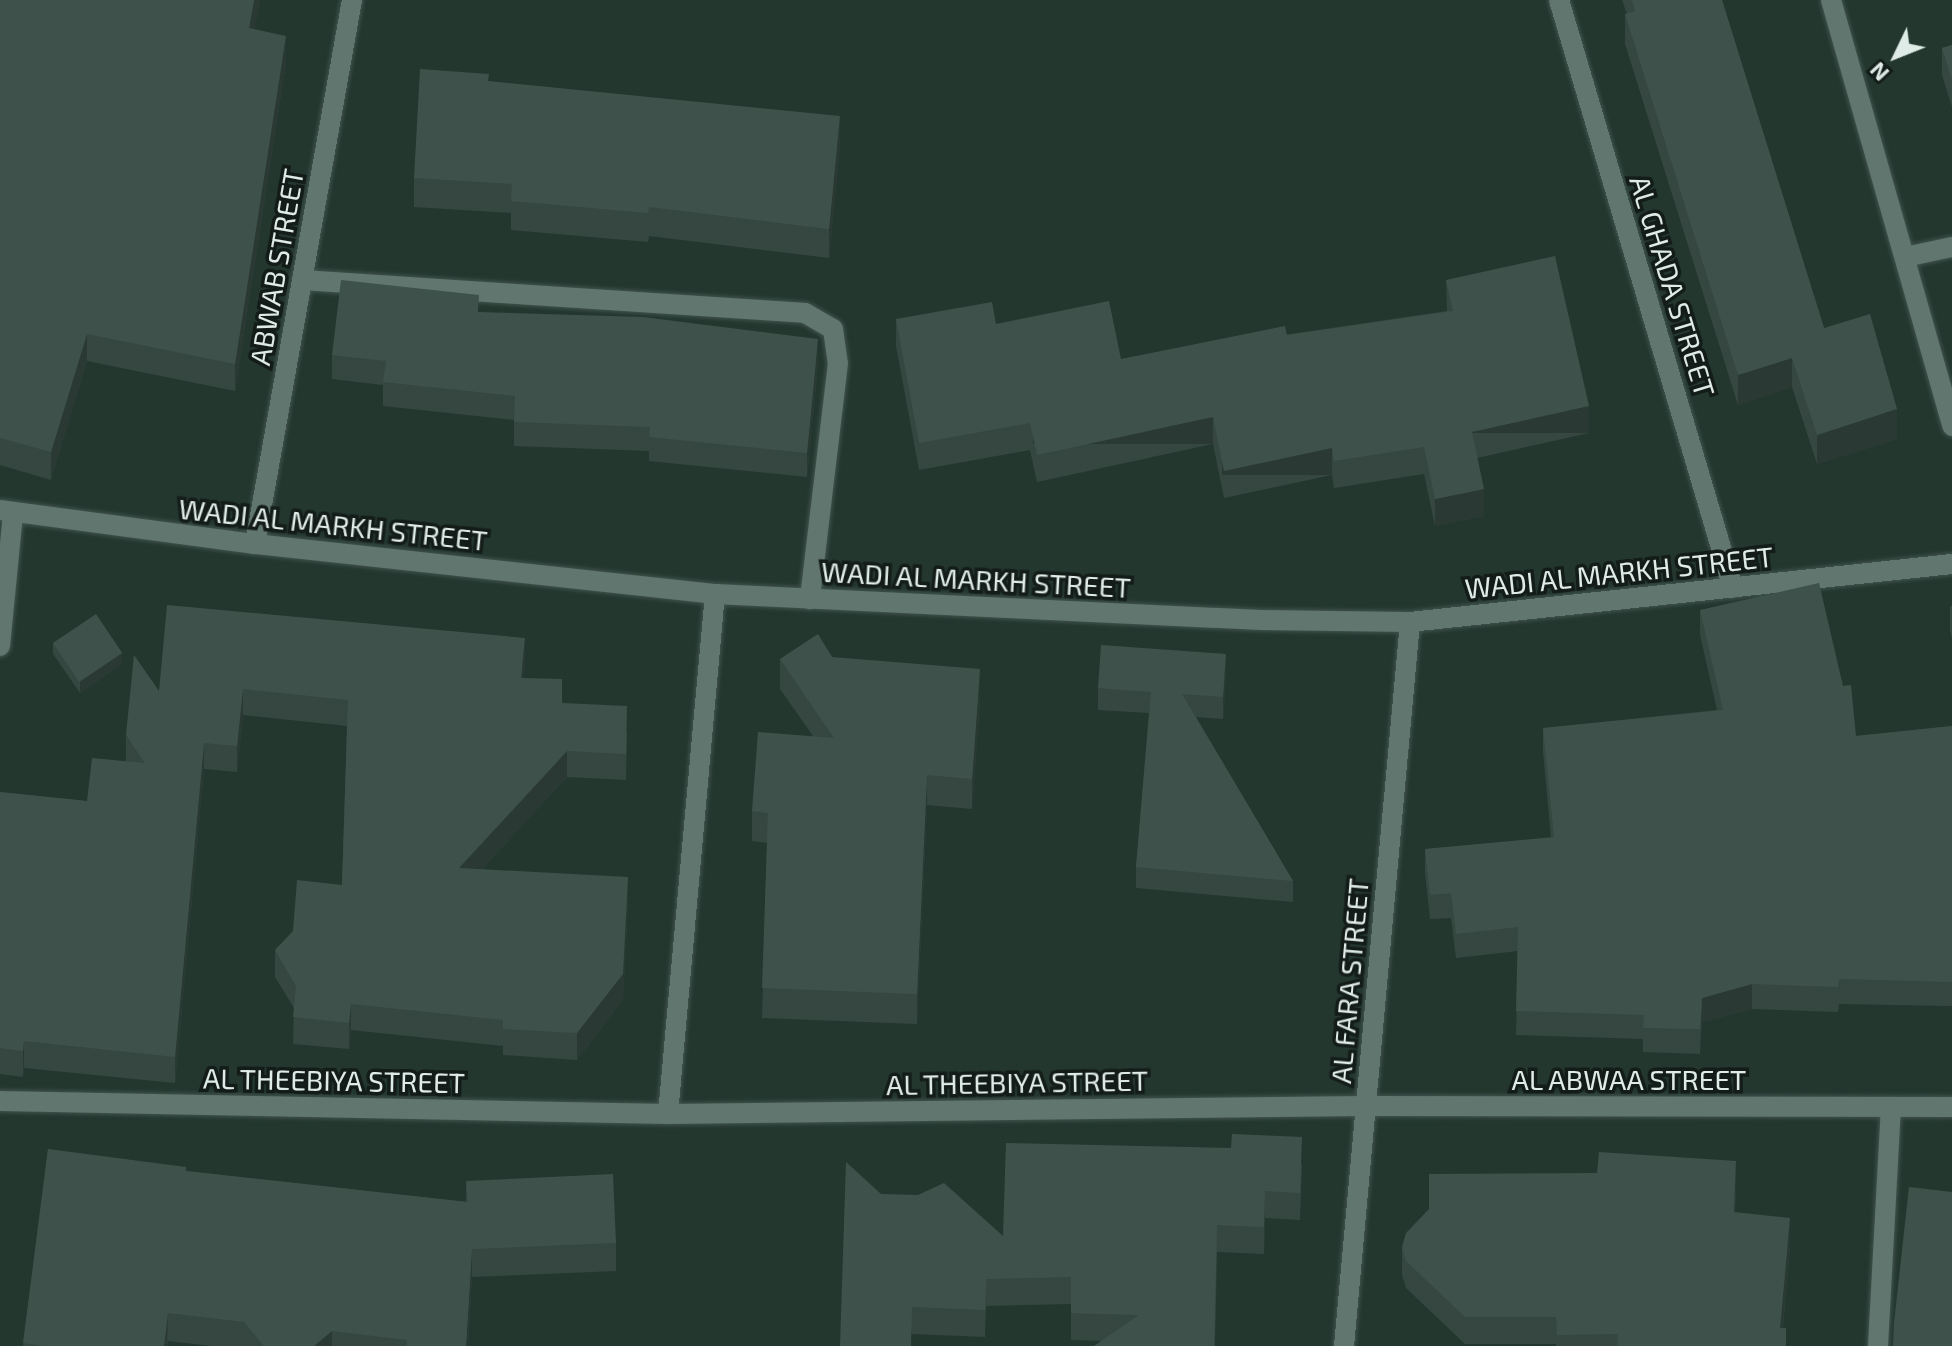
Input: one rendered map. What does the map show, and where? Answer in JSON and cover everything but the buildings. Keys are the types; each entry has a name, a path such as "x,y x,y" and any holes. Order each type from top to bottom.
{"street":[{"name":"ABWAB STREET","path":"255,544 352,0"},
{"name":"AL GHADA STREET","path":"1559,0 1733,588"},
{"path":"1831,0 1952,426"},
{"path":"1905,257 1952,247"},
{"path":"302,280 805,313 833,329 838,363 810,599"},
{"path":"0,646 6,512"},
{"name":"WADI AL MARKH STREET","path":"6,512 255,544 715,594 1261,620 1410,622 1952,564"},
{"path":"668,1114 715,594"},
{"name":"AL FARA STREET","path":"1344,1346 1410,622"},
{"name":"AL THEEBIYA STREET","path":"0,1101 668,1114 1366,1106"},
{"name":"AL ABWAA STREET","path":"1366,1106 1952,1107"},
{"path":"1878,1346 1891,1107"}]}
